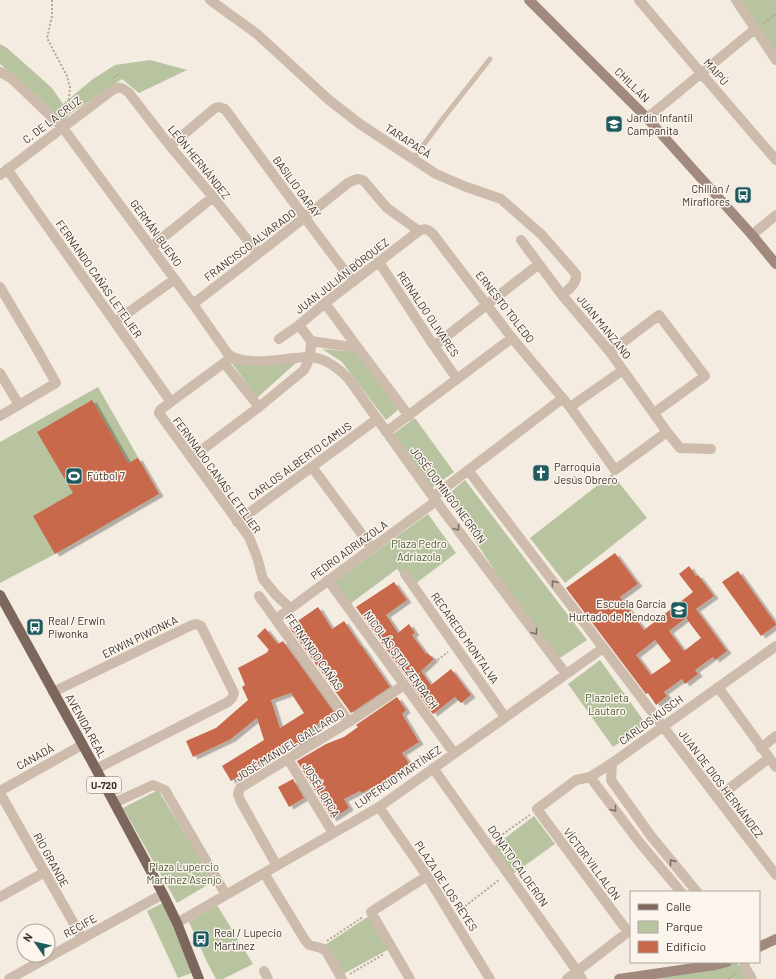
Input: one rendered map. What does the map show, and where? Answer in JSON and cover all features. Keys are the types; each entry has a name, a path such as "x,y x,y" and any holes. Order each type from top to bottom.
{"main road":[{"name":"AVENIDA REAL","path":"0,595 163,894 199,979"}],"street":[{"name":"TARAPACÁ","path":"210,0 257,34 329,100 360,124 436,174 501,199 542,236 576,274 577,277 574,284 562,295"},
{"name":"MAIPÚ","path":"639,0 776,160"},
{"path":"736,0 776,60"},
{"name":"CHILLÁN","path":"534,1 647,118 752,235 776,264"},
{"path":"647,118 755,29"},
{"name":"GERMÁN BUENO","path":"0,72 11,78 63,128 193,304 228,354 228,360 259,407"},
{"name":"C. DE LA CRUZ","path":"4,172 111,91 120,87"},
{"name":"LEÓN HERNÁNDEZ","path":"120,87 129,93 170,146 258,253"},
{"name":"BASILIO GARAY","path":"170,146 215,108 222,107 227,111 353,282"},
{"name":"FERNANDO CAÑAS LETELIER","path":"4,172 115,322 171,402"},
{"name":"FRANCISCO ALVARADO","path":"193,304 348,183 356,179 361,179"},
{"name":"ERNESTO TOLEDO","path":"361,179 367,183 387,208 419,231 426,229 433,234 512,338 570,407 615,470 667,432"},
{"path":"151,247 213,197"},
{"path":"752,235 776,215"},
{"name":"JUAN JULIÁN BÓRQUEZ","path":"279,339 419,231"},
{"name":"JUAN MANZANO","path":"521,240 562,295 610,352 680,448 711,449"},
{"name":"REINALDO OLIVARES","path":"379,262 457,379"},
{"path":"434,346 539,264"},
{"path":"115,322 174,279"},
{"path":"0,287 56,383 0,416"},
{"path":"325,303 409,416"},
{"path":"610,352 659,315 705,376 654,413"},
{"path":"192,458 259,407 304,370 310,357 311,341 299,325"},
{"path":"386,432 512,338"},
{"path":"311,341 358,348"},
{"path":"171,402 228,360 253,362 310,357"},
{"name":"JOSÉ DOMINGO NEGRÓN","path":"310,357 334,365 348,378 435,499 566,674"},
{"path":"570,407 623,370"},
{"path":"0,373 19,405"},
{"name":"PEDRO ADRIAZOLA","path":"276,619 372,548 435,499 468,470 563,398"},
{"name":"FERNNADO CANAS LETELIER","path":"171,402 160,410 160,416 249,537 254,547 263,579 276,595 290,608"},
{"name":"CARLOS ALBERTO CAMUS","path":"237,522 377,419"},
{"path":"312,467 372,548"},
{"path":"468,470 662,727"},
{"name":"RECAREDO MONTALVA","path":"404,574 506,717"},
{"name":"NICOLÁS STOLZENBACH","path":"328,580 454,754"},
{"name":"FERNANDO CAÑAS","path":"259,596 349,722"},
{"name":"ERWIN PIWONKA","path":"53,692 192,625 196,624 201,626 234,693 232,698 228,702 96,769"},
{"name":"LUPERCIO MARTÍNEZ","path":"177,924 379,807 603,648"},
{"name":"CARLOS KUSCH","path":"537,809 576,780 590,778 718,687 774,650"},
{"name":"JOSÉ MANUEL GALLARDO","path":"277,866 240,800 238,794 240,788 349,722 404,685"},
{"path":"718,687 776,767"},
{"name":"JUAN DE DIOS HERNÁNDEZ","path":"662,727 776,876"},
{"path":"761,748 776,736"},
{"name":"CANADÁ","path":"0,792 82,745"},
{"path":"717,798 769,758"},
{"name":"JOSÉ LORCA","path":"288,759 333,833"},
{"path":"612,763 611,780 651,836 696,891"},
{"name":"DONATO CALDERÓN","path":"433,768 579,975"},
{"path":"590,778 640,843 680,891"},
{"path":"599,789 611,780"},
{"path":"114,804 153,785 165,790 226,895"},
{"name":"RÍO GRANDE","path":"0,792 82,938"},
{"name":"PLAZA DE LOS REYES","path":"379,807 427,876 490,979"},
{"name":"VÍCTOR VILLALÓN","path":"537,809 628,932 579,975"},
{"path":"640,843 651,836"},
{"path":"0,897 45,872"},
{"path":"264,873 305,940 309,945 316,948 321,948 326,952 345,977"},
{"path":"410,979 371,912 427,876"},
{"name":"RECIFE","path":"9,979 24,976 82,938 163,894"},
{"path":"760,947 776,939"},
{"path":"744,963 752,979"},
{"path":"619,979 715,964"},
{"path":"568,979 579,975"}],"lane":[{"path":"413,159 490,59"}],"path":[{"path":"52,0 52,16 47,38 66,76 70,88 68,107 63,128"},
{"path":"755,29 776,14"},
{"path":"404,685 456,647"},
{"path":"488,846 537,809"},
{"path":"452,916 508,874"},
{"path":"316,948 371,912"},
{"path":"345,977 393,949"}],"green space":[{"path":"739,0 776,0 776,56"},
{"path":"0,44 7,48 52,88 63,104 93,79 115,65 150,60 187,70 139,93 122,79 70,114 63,122 39,98 0,64"},
{"path":"322,349 356,352 399,409 386,420 342,362"},
{"path":"299,360 257,398 231,362"},
{"name":"Fútbol 7","path":"98,387 159,494 55,554 0,583 0,442"},
{"path":"415,418 454,472 432,488 393,434"},
{"path":"612,474 647,518 565,583 530,538"},
{"path":"465,480 587,640 554,662 446,496"},
{"name":"Plaza Pedro Adriazola","path":"428,514 456,553 411,587 412,589 397,569 350,604 334,582"},
{"name":"Plazoleta Lautaro","path":"600,660 646,724 613,747 568,684"},
{"name":"Plaza Lupercio Martínez Asenjo","path":"158,790 214,881 177,903 123,808"},
{"path":"534,816 555,844 513,874 493,847"},
{"path":"163,903 192,973 178,978 147,911"},
{"path":"217,905 253,964 223,979 216,979 189,922"},
{"path":"375,912 393,947 343,974 325,945"},
{"path":"728,963 738,963 747,979 643,979"}],"building":[{"path":"92,400 128,463 138,458 159,494 55,554 33,516 73,493 37,432"},
{"path":"615,553 638,584 620,597 644,630 693,592 679,574 689,566 714,596 696,609 727,651 715,660 713,657 695,670 698,674 685,684 682,679 664,692 667,696 656,705 648,693 646,694 566,588","holes":["686,618 701,638 684,651 669,631","655,640 671,661 651,675 636,655"]},
{"path":"738,571 776,624 761,636 722,582"},
{"path":"394,582 407,600 386,615 398,633 409,624 415,633 412,635 426,654 427,653 434,659 421,671 431,685 451,669 471,695 461,703 455,697 433,714 356,607"},
{"path":"318,607 332,629 344,621 390,687 351,713 289,627"},
{"path":"265,628 278,644 283,641 334,712 309,730 313,736 288,751 286,747 231,781 222,766 264,740 257,718 231,739 193,757 186,741 216,728 248,700 242,687 245,685 238,668 268,652 267,651 269,650 257,636","holes":["291,693 304,713 280,728 271,700"]},
{"path":"397,697 406,710 402,714 419,742 402,753 409,763 379,785 378,784 362,793 360,791 344,799 349,808 332,819 297,761 326,744 344,737 358,727 356,725"},
{"path":"293,779 304,798 289,807 278,787"}],"place":[{"name":"Jardín Infantil Campanita","path":"614,124"},
{"name":"Chillán / Miraflores","path":"743,195"},
{"name":"Parroquia Jesús Obrero","path":"541,473"},
{"name":"Fútbol 7","path":"74,476"},
{"name":"Escuela García Hurtado de Mendoza","path":"679,610"},
{"name":"Real / Erwin Piwonka","path":"35,627"},
{"name":"Real / Lupecio Martínez","path":"201,939"}]}
